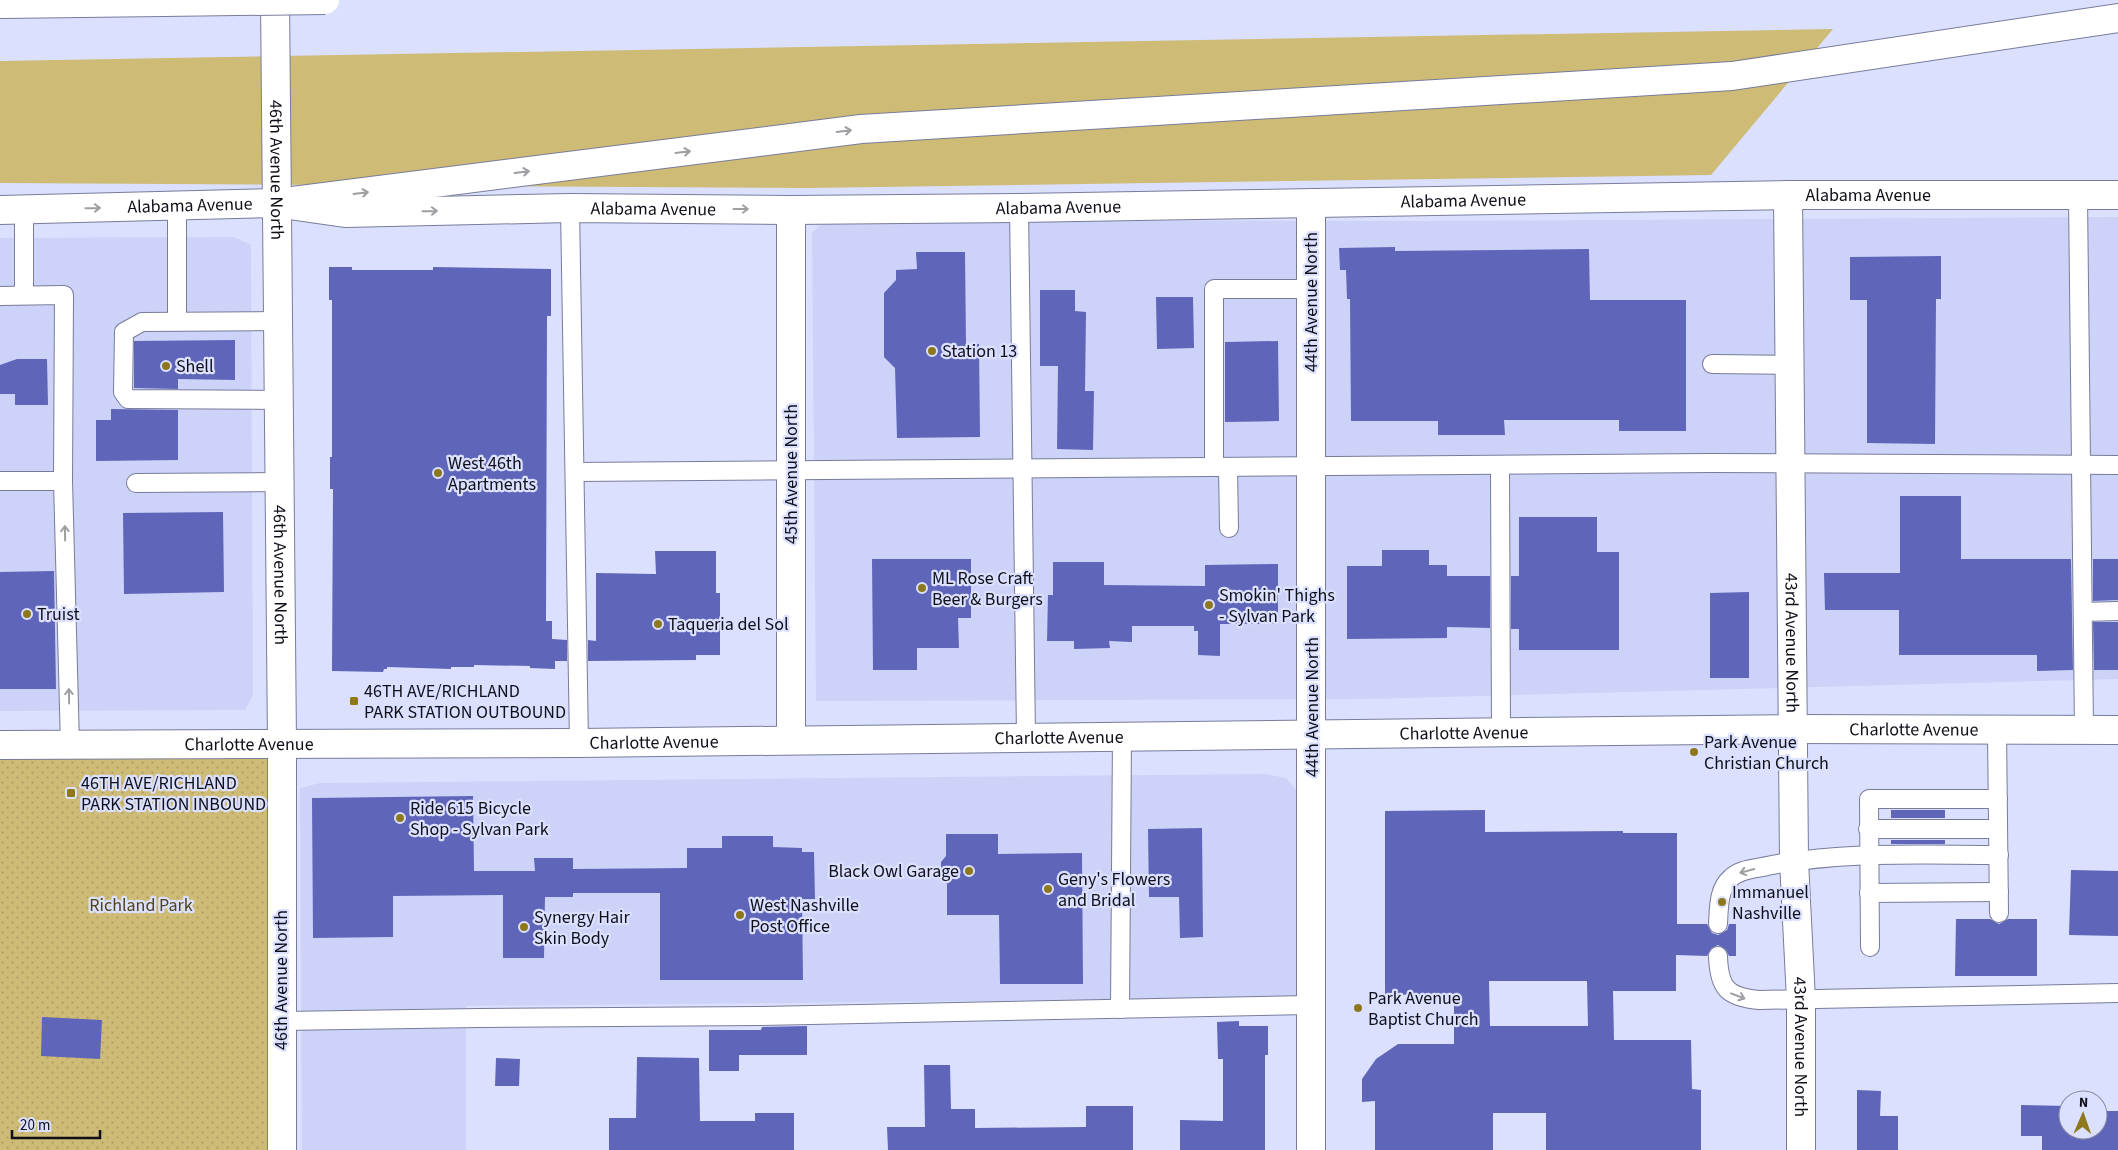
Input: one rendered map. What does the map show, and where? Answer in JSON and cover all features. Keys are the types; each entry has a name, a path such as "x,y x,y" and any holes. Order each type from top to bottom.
{"main road":[{"name":"46th Avenue North","path":"275,0 282,743 282,1150"},
{"path":"0,4 325,0"},
{"path":"277,203 862,129 1732,76 2118,18"},
{"name":"Alabama Avenue","path":"12,210 277,203 345,213 570,208 791,210 1788,195 2118,195"},
{"name":"43rd Avenue North","path":"1788,195 1794,861 1801,1000 1801,1150"},
{"name":"44th Avenue North","path":"1311,203 1311,1150"},
{"name":"45th Avenue North","path":"791,210 791,739"},
{"name":"Charlotte Avenue","path":"0,745 578,742 1794,729 2118,730"}],"lane":[{"path":"2078,196 2084,730"},
{"path":"177,206 177,322"},
{"path":"570,208 578,742"},
{"path":"1019,208 1026,737"},
{"path":"12,210 24,295"},
{"path":"1229,528 1221,467 1214,289 1311,289"},
{"path":"0,296 64,295 64,481 70,745"},
{"path":"278,321 142,322 124,332 123,392 128,399 279,400"},
{"path":"1712,364 1790,365"},
{"path":"575,472 1791,463 2118,465"},
{"path":"1500,465 1501,732"},
{"path":"0,481 64,481"},
{"path":"136,484 280,482"},
{"path":"2083,612 2118,611"},
{"path":"1997,730 1999,914"},
{"path":"1120,1009 1122,736"},
{"path":"1870,947 1869,799 1998,799"},
{"path":"1868,829 1998,829"},
{"path":"1718,924 1719,900 1723,887 1731,878 1741,872 1794,861 1869,855 1998,856"},
{"path":"1869,892 1999,892"},
{"path":"1718,956 1718,972 1723,985 1731,994 1745,999 1801,1000 2118,993"},
{"path":"281,1021 760,1016 1310,1005"}],"shaded area":[{"path":"2118,217 2118,679 1368,699 816,701 812,233 825,220 1415,221"},
{"path":"234,237 251,245 253,695 245,710 0,711 0,238"},
{"path":"1265,774 1286,778 1299,793 1298,998 466,1006 466,1150 302,1150 300,788 320,783"}],"green space":[{"path":"1833,29 1711,175 808,188 0,183 0,61"},
{"name":"Richland Park","path":"282,743 282,1150 0,1150 0,745"}],"building":[{"path":"1395,247 1395,251 1589,249 1590,300 1686,300 1686,431 1619,431 1619,420 1504,420 1505,435 1438,435 1438,421 1351,421 1350,299 1347,299 1346,270 1340,270 1339,248"},
{"name":"Station 13","path":"916,252 965,252 966,344 979,344 980,437 897,438 895,368 884,357 884,293 896,280 896,270 917,269"},
{"path":"1941,256 1941,299 1936,299 1935,444 1867,443 1867,300 1850,300 1850,257"},
{"name":"West 46th Apartments","path":"329,267 352,267 352,270 433,270 433,267 551,269 551,316 547,316 546,621 552,621 552,639 567,640 567,661 555,661 555,669 530,668 530,666 474,665 474,667 451,667 451,669 387,667 383,672 332,671 333,489 330,489 330,457 332,457 332,300 329,300"},
{"path":"1040,290 1075,290 1075,311 1086,312 1085,391 1094,391 1093,450 1057,449 1058,366 1040,366"},
{"path":"1156,297 1193,297 1194,348 1157,349"},
{"path":"235,340 235,380 178,379 178,389 134,388 134,341"},
{"path":"1278,341 1279,421 1225,422 1225,342"},
{"path":"17,359 47,359 48,405 15,405 15,394 0,394 0,365"},
{"path":"111,409 178,410 178,460 96,461 96,420 111,420"},
{"path":"1900,496 1961,496 1961,559 2071,559 2073,670 2037,671 2037,655 1899,655 1899,610 1825,610 1824,573 1900,573"},
{"path":"223,512 224,592 124,594 123,513"},
{"path":"1519,517 1597,517 1597,552 1619,552 1619,650 1519,650 1519,629 1511,629 1511,576 1519,576"},
{"path":"1382,550 1429,550 1429,565 1447,565 1447,576 1490,576 1490,628 1447,627 1447,638 1347,639 1347,566 1382,566"},
{"name":"Taqueria del Sol","path":"655,551 716,551 716,593 720,593 720,655 696,655 696,660 588,661 588,640 596,641 596,573 656,574"},
{"name":"ML Rose Craft Beer & Burgers","path":"872,559 971,559 971,618 958,618 959,648 917,648 917,670 873,670"},
{"path":"2093,559 2118,559 2118,600 2093,601"},
{"path":"1053,562 1104,562 1104,585 1205,586 1205,565 1278,564 1278,624 1220,624 1220,656 1198,655 1198,631 1194,631 1194,626 1132,626 1132,642 1109,641 1110,648 1074,649 1074,641 1047,641 1048,595 1053,595"},
{"name":"Truist","path":"54,571 56,689 0,689 0,572"},
{"path":"1749,592 1749,678 1710,678 1710,593"},
{"path":"2093,622 2118,622 2118,670 2094,670"},
{"path":"473,796 474,871 535,871 534,858 573,858 573,869 687,868 687,848 722,848 722,836 773,836 773,847 802,848 802,852 814,852 815,899 802,899 803,980 660,980 660,893 573,893 573,897 545,897 544,958 503,958 503,895 393,896 393,937 313,938 312,798"},
{"path":"1485,810 1485,832 1623,831 1623,833 1677,833 1677,924 1707,924 1712,933 1718,935 1727,930 1729,924 1736,924 1736,956 1729,956 1726,950 1718,945 1712,948 1707,956 1676,955 1676,991 1613,991 1614,1040 1691,1040 1692,1089 1701,1090 1701,1150 1546,1150 1546,1113 1493,1113 1493,1150 1375,1150 1375,1101 1362,1102 1362,1079 1376,1059 1398,1044 1454,1044 1454,994 1385,995 1385,811","holes":["1489,981 1587,981 1588,1026 1490,1026"]},
{"path":"1891,810 1945,810 1945,818 1891,818"},
{"path":"1202,828 1203,937 1180,938 1179,897 1149,897 1148,829"},
{"name":"Geny's Flowers and Bridal","path":"946,834 998,834 998,854 1082,853 1083,984 1000,984 999,915 947,915 947,884 941,879 941,862 946,856"},
{"path":"1891,840 1945,840 1945,844 1891,844"},
{"path":"2071,870 2118,871 2118,936 2069,935"},
{"path":"1956,919 1990,919 1999,924 2008,919 2037,919 2037,976 1955,976"},
{"path":"42,1017 102,1020 100,1059 41,1056"},
{"path":"1239,1021 1239,1026 1268,1026 1268,1055 1265,1055 1265,1150 1180,1150 1180,1120 1223,1121 1223,1059 1218,1059 1217,1022"},
{"path":"807,1026 807,1055 739,1055 739,1071 709,1071 709,1030 761,1030 762,1027"},
{"path":"637,1057 699,1058 700,1121 755,1121 755,1113 794,1113 794,1150 609,1150 609,1118 636,1118"},
{"path":"496,1058 520,1059 519,1086 495,1086"},
{"path":"924,1065 950,1065 951,1109 975,1109 975,1128 1086,1127 1086,1106 1133,1106 1133,1150 888,1150 887,1127 925,1127"},
{"path":"1857,1090 1881,1091 1880,1116 1898,1116 1898,1150 1857,1150"},
{"path":"2021,1105 2058,1106 2058,1140 2108,1140 2108,1111 2118,1111 2118,1150 2042,1150 2042,1136 2021,1136"}],"place":[{"name":"Station 13","path":"932,351"},
{"name":"Shell","path":"166,366"},
{"name":"West 46th Apartments","path":"438,473"},
{"name":"ML Rose Craft Beer & Burgers","path":"922,588"},
{"name":"Smokin' Thighs - Sylvan Park","path":"1209,605"},
{"name":"Truist","path":"27,614"},
{"name":"Taqueria del Sol","path":"658,624"},
{"name":"46TH AVE/RICHLAND PARK STATION OUTBOUND","path":"354,701"},
{"name":"Park Avenue Christian Church","path":"1694,752"},
{"name":"46TH AVE/RICHLAND PARK STATION INBOUND","path":"71,793"},
{"name":"Ride 615 Bicycle Shop - Sylvan Park","path":"400,818"},
{"name":"Black Owl Garage","path":"969,871"},
{"name":"Geny's Flowers and Bridal","path":"1048,889"},
{"name":"Immanuel Nashville","path":"1722,902"},
{"name":"West Nashville Post Office","path":"740,915"},
{"name":"Synergy Hair Skin Body","path":"524,927"},
{"name":"Park Avenue Baptist Church","path":"1358,1008"}]}
